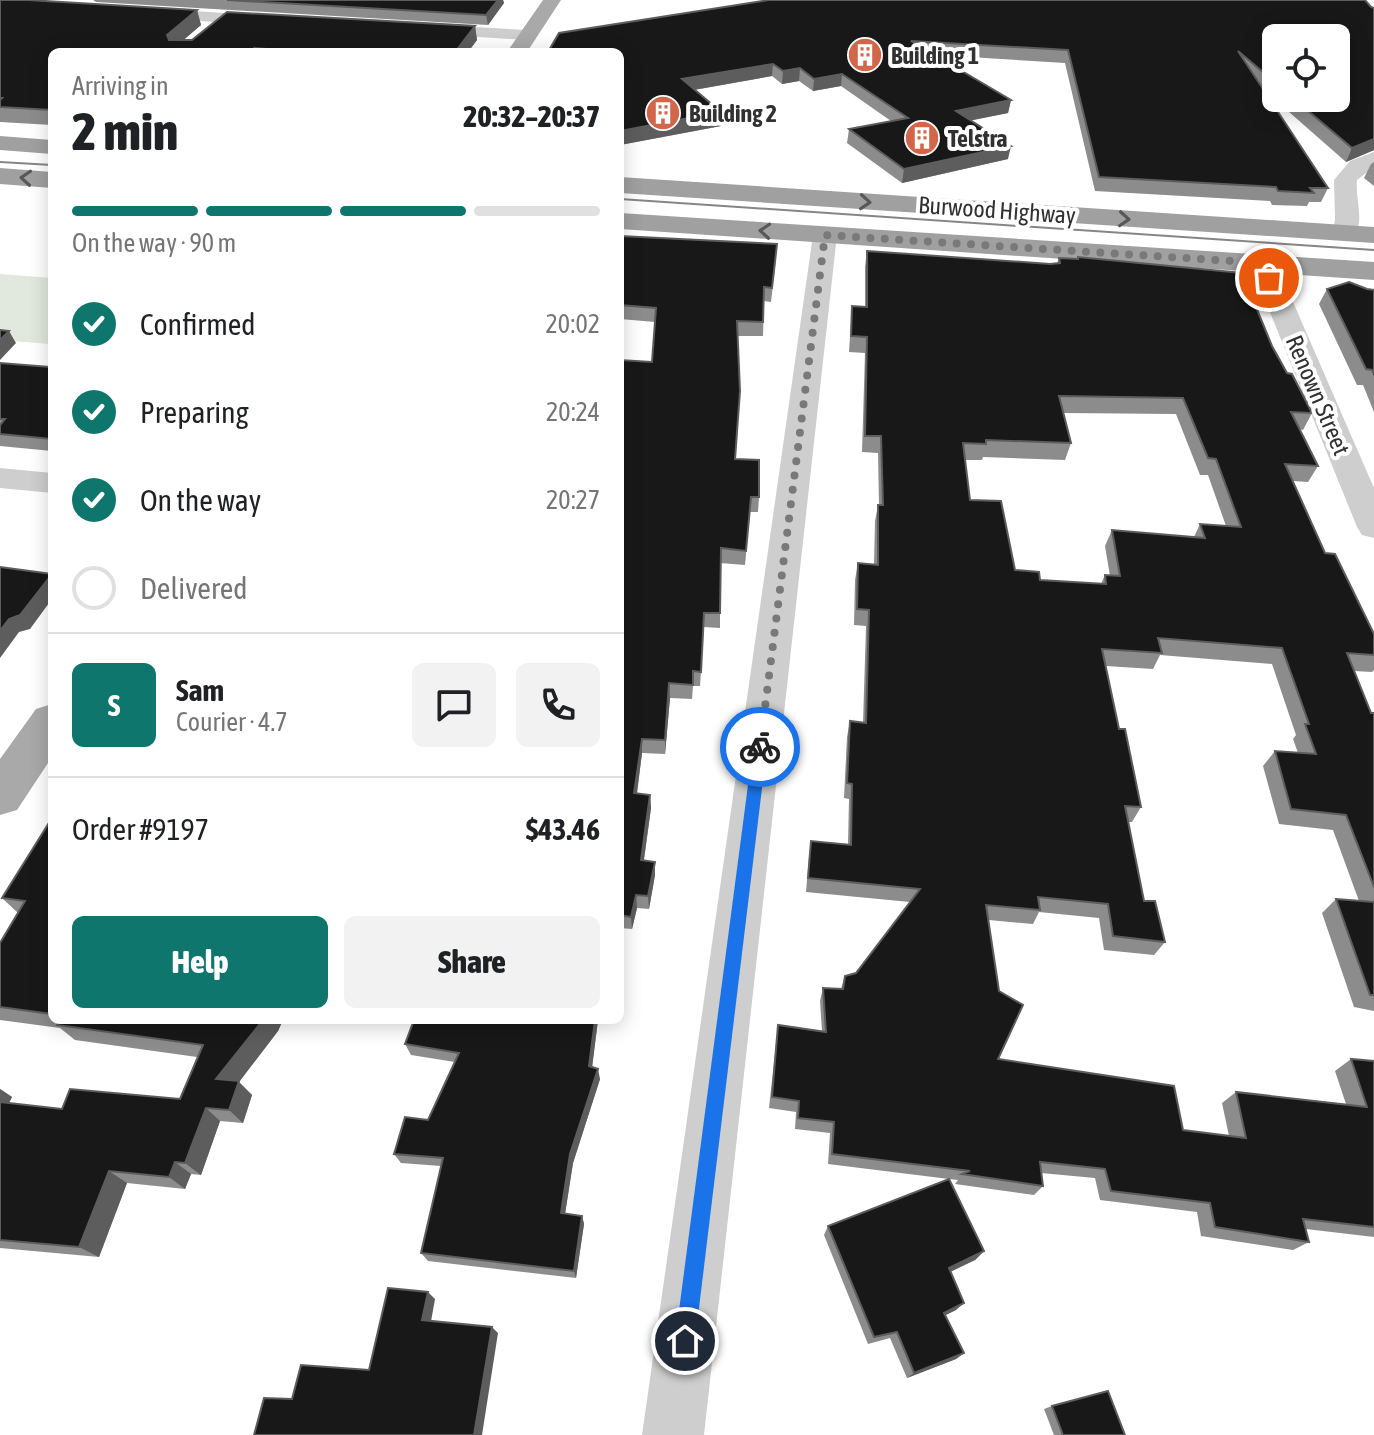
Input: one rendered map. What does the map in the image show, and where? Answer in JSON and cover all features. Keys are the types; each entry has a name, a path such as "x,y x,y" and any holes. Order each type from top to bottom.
{"highway":[{"path":"0,143 48,147"},
{"path":"0,176 48,180"},
{"name":"Burwood Highway","path":"624,185 1374,235"},
{"path":"934,206 932,214 937,226 968,244"},
{"name":"Burwood Highway","path":"624,221 1374,271"}],"main road":[{"path":"523,44 552,0"},
{"path":"0,796 48,727"}],"street":[{"path":"133,13 299,22"},
{"path":"204,35 225,18"},
{"path":"405,28 523,44"},
{"path":"1345,233 1349,217 1343,184 1345,175 1374,159"},
{"path":"1347,195 1374,216"},
{"path":"673,1435 825,235"},
{"name":"Renown Street","path":"1263,263 1374,527"},
{"path":"0,478 48,483"}],"shaded area":[{"path":"0,274 48,278 48,344 0,340"}],"building":[{"path":"0,0 197,10 167,35 169,40 192,40 227,12 475,26 458,48 48,48 48,110 0,107"},
{"path":"227,0 498,0 486,15"},
{"path":"769,0 1365,0 1374,8 1374,139 1352,148 1310,112 1350,112 1350,24 1262,24 1262,71 1238,51 1262,88 1262,112 1278,112 1328,188 1310,188 1314,193 1278,191 1276,187 1099,177 1068,50 911,41 1011,100 956,111 1011,146 904,169 849,129 908,118 842,74 814,79 800,68 783,71 773,64 682,79 721,112 624,130 624,48 550,48 559,33"},
{"path":"624,236 777,244 772,288 764,287 763,322 737,321 740,391 735,459 759,460 759,497 751,497 746,551 721,548 720,613 704,613 701,672 693,671 693,685 669,683 665,740 642,739 634,793 650,795 641,860 655,862 648,896 636,895 631,917 624,916 624,360 652,362 656,308 624,305"},
{"path":"867,251 1050,264 1060,263 1059,258 1078,257 1242,273 1272,346 1287,373 1292,374 1312,413 1291,412 1318,466 1285,464 1325,553 1335,554 1374,634 1374,655 1347,653 1371,713 1374,713 1374,887 1346,815 1291,809 1275,751 1316,754 1305,724 1309,724 1282,648 1158,638 1162,653 1102,649 1119,729 1125,729 1141,807 1125,806 1144,901 1155,901 1165,942 1113,936 1108,904 1038,897 1040,910 986,905 999,991 1023,1005 998,1059 1174,1086 1183,1130 1246,1138 1236,1092 1367,1107 1351,1059 1374,1061 1374,1227 1303,1219 1309,1242 1215,1227 1210,1203 1111,1191 1105,1169 1040,1162 1043,1186 962,1174 970,1171 832,1154 834,1122 798,1118 799,1101 772,1097 778,1025 826,1032 823,988 843,989 845,976 856,973 920,889 808,878 811,841 851,845 852,784 847,783 850,721 866,723 869,610 857,609 858,563 878,565 878,505 883,505 881,436 865,436 867,337 851,336 852,306 867,307","holes":["1059,396 1183,398 1208,458 1216,459 1241,527 1200,524 1205,538 1112,530 1120,576 1105,575 1106,584 1040,580 1039,572 1015,570 1001,501 970,500 963,443 986,444 986,440 1071,443"]},
{"path":"1349,282 1374,290 1374,375 1372,370 1366,369 1327,289"},
{"path":"0,330 9,331 0,340"},
{"path":"0,363 48,367 48,439 0,434 0,425 5,419 0,419"},
{"path":"0,567 48,573 48,579 20,615 9,619 0,631"},
{"path":"48,824 48,1013 0,1007 0,943 25,901 2,898"},
{"path":"1336,899 1374,902 1374,995 1370,995"},
{"path":"260,1024 216,1079 239,1081 229,1110 206,1108 185,1163 175,1162 169,1177 109,1171 79,1247 0,1240 0,1102 62,1109 70,1089 180,1099 203,1045 57,1025"},
{"path":"412,1024 594,1024 589,1066 598,1069 570,1154 561,1213 582,1216 574,1271 421,1253 443,1158 394,1154 405,1117 428,1120 459,1053 405,1044"},
{"path":"949,1179 984,1251 949,1268 964,1303 944,1313 964,1353 914,1373 897,1332 874,1337 828,1226"},
{"path":"388,1288 428,1292 422,1320 492,1327 474,1435 254,1435 264,1398 292,1399 301,1365 369,1370"},
{"path":"1108,1391 1125,1435 1063,1435 1052,1406"}],"tram line":[{"path":"0,162 48,165"},
{"path":"624,199 1374,250"}],"way so far":[{"path":"760,747 825,235 1263,263 1269,278"}],"place":[{"name":"Building 1","path":"865,55"},
{"name":"Building 2","path":"663,113"},
{"name":"Telstra","path":"922,138"}],"route":[{"path":"685,1341 760,747"}]}
